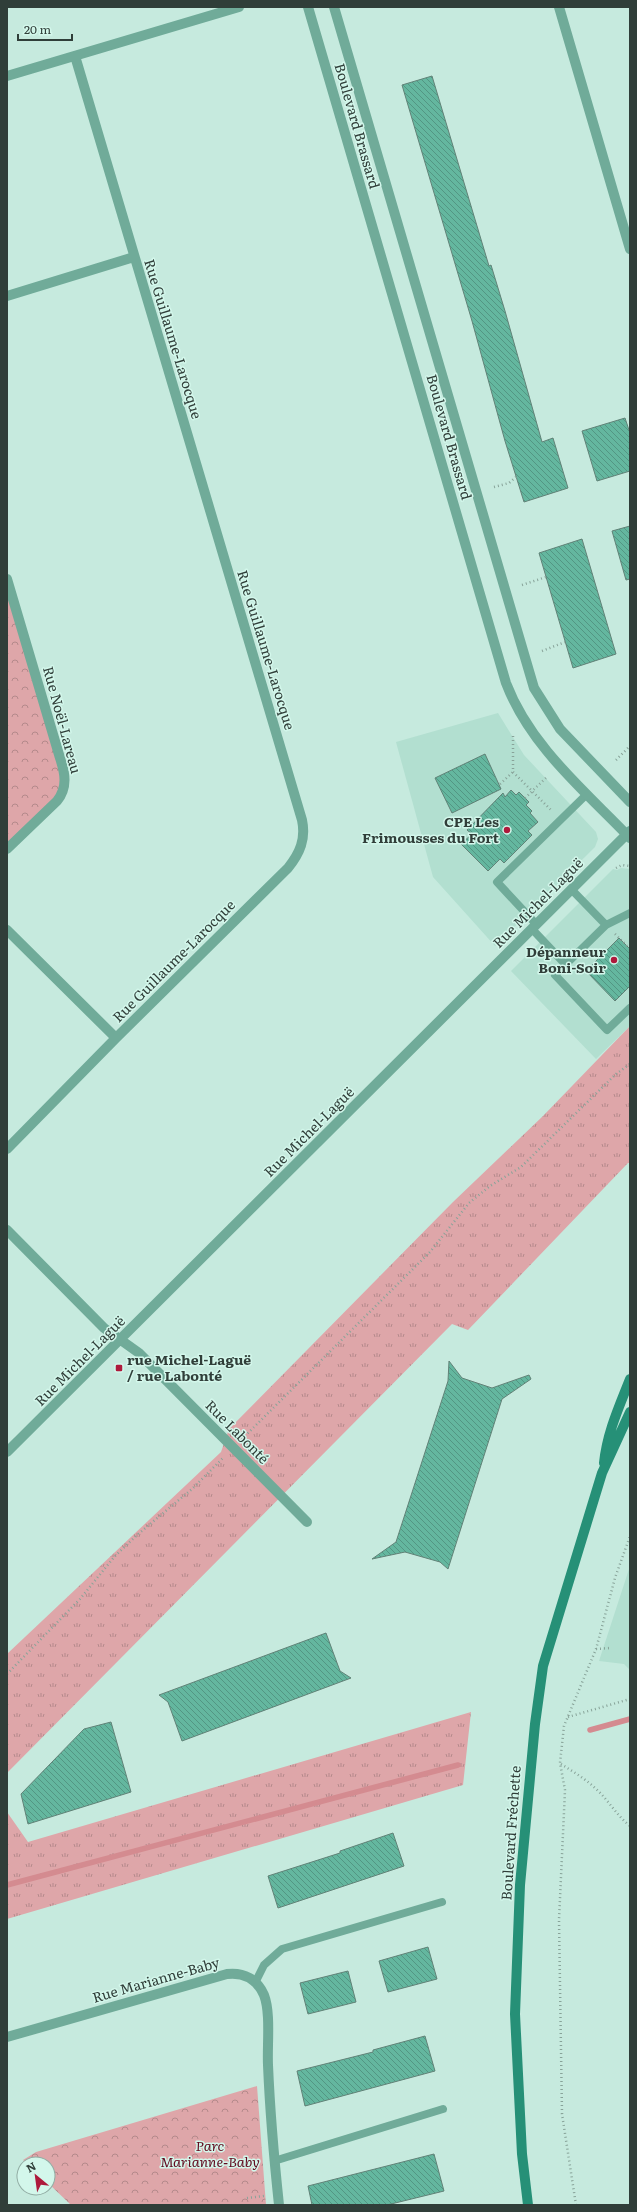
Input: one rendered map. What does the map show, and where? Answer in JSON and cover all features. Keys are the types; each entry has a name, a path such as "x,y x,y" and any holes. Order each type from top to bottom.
{"main road":[{"name":"Boulevard Fréchette","path":"602,1473 606,1446 630,1379"},
{"name":"Boulevard Fréchette","path":"528,2205 522,2154 515,2014 520,1885 530,1762 543,1666 602,1473 630,1412"}],"street":[{"path":"7,76 239,7"},
{"name":"Boulevard Brassard","path":"308,7 506,683 519,711 537,738 587,794 629,834"},
{"name":"Boulevard Brassard","path":"334,7 534,688 542,703 560,729 630,802"},
{"path":"559,7 630,249"},
{"name":"Rue Guillaume-Larocque","path":"7,1148 288,868 301,847 304,828 75,56"},
{"path":"7,296 134,258"},
{"name":"Rue Noël-Lareau","path":"7,579 65,779 61,795 57,801 7,848"},
{"name":"Rue Michel-Laguë","path":"7,1452 121,1340 571,889 629,834"},
{"path":"7,930 116,1038"},
{"name":"Rue Labonté","path":"7,1230 104,1328 139,1353 307,1522"},
{"name":"Rue Marianne-Baby","path":"7,2037 227,1974 245,1975 256,1983"},
{"path":"256,1983 263,1994 267,2009 274,2161 279,2205"}],"lane":[{"path":"566,965 497,882 587,794"},
{"path":"571,889 606,925"},
{"path":"630,913 606,925 556,975 607,1030 630,1008"},
{"path":"256,1983 264,1965 282,1949 442,1902"},
{"path":"274,2161 443,2109"}],"path":[{"path":"494,487 509,483 517,476"},
{"path":"522,585 546,577"},
{"path":"542,651 565,642"},
{"path":"513,736 513,772 555,814"},
{"path":"616,760 630,746"},
{"path":"500,784 513,772"},
{"path":"525,798 547,777"},
{"path":"616,868 622,865 630,866"},
{"path":"619,938 630,949"},
{"path":"240,1440 408,1275 430,1252 469,1203 490,1186 521,1167 616,1074 630,1064"},
{"path":"7,1674 80,1599 115,1556 192,1489 225,1455"},
{"path":"576,2205 562,2114 559,1920 565,1790 560,1764 564,1726 596,1649 616,1578 630,1536"},
{"path":"596,1649 610,1648"},
{"path":"568,1717 630,1699"},
{"path":"560,1764 594,1786 612,1805 619,1817 630,1826"}],"shaded area":[{"name":"CPE Les Frimousses du Fort","path":"498,713 524,755 596,832 598,839 595,847 495,946 433,877 396,742"},
{"path":"621,868 630,869 630,1026 596,1059 511,971 613,869 617,870"},
{"path":"630,1566 630,1670 624,1664 599,1661"}],"green space":[{"path":"7,583 62,750 59,797 7,845"},
{"path":"630,1026 630,1163 628,1163 468,1330 452,1324 7,1773 7,1654 221,1452 229,1429 453,1202 543,1116"},
{"path":"471,1712 463,1785 7,1919 7,1812 28,1842"},
{"name":"Parc Marianne-Baby","path":"257,2086 266,2205 71,2205 56,2191 56,2156 30,2156 36,2152"}],"building":[{"path":"432,76 489,266 491,265 505,311 542,442 553,438 568,488 524,502 402,85"},
{"path":"625,418 630,433 630,471 597,481 582,431"},
{"path":"630,526 630,579 626,580 612,531"},
{"path":"582,539 616,654 573,668 539,553"},
{"path":"485,754 501,789 452,813 435,778"},
{"path":"511,790 516,795 519,792 529,802 526,805 532,811 530,813 538,822 528,831 532,835 504,863 500,859 488,871 461,844 472,834 467,830 503,793 505,797"},
{"name":"Dépanneur Boni-Soir","path":"619,938 630,949 630,986 615,1001 586,971"},
{"path":"449,1361 462,1378 492,1388 529,1375 531,1379 502,1399 448,1569 440,1562 405,1552 372,1559 396,1542 448,1381"},
{"path":"326,1633 340,1671 351,1678 182,1741 168,1702 159,1695"},
{"path":"111,1722 131,1792 28,1824 21,1794 84,1729"},
{"path":"393,1833 404,1866 278,1908 268,1876 340,1853 340,1851"},
{"path":"428,1947 437,1979 388,1992 379,1961"},
{"path":"348,1971 356,2002 308,2014 300,1983"},
{"path":"425,2036 435,2071 305,2106 297,2071 373,2052 373,2050"},
{"path":"434,2154 444,2191 387,2205 312,2205 308,2186"}],"waterway":[{"path":"590,1730 630,1719"},
{"path":"7,1885 458,1765"}],"place":[{"name":"CPE Les Frimousses du Fort","path":"507,830"},
{"name":"Dépanneur Boni-Soir","path":"614,960"},
{"name":"rue Michel-Laguë / rue Labonté","path":"119,1368"}]}
